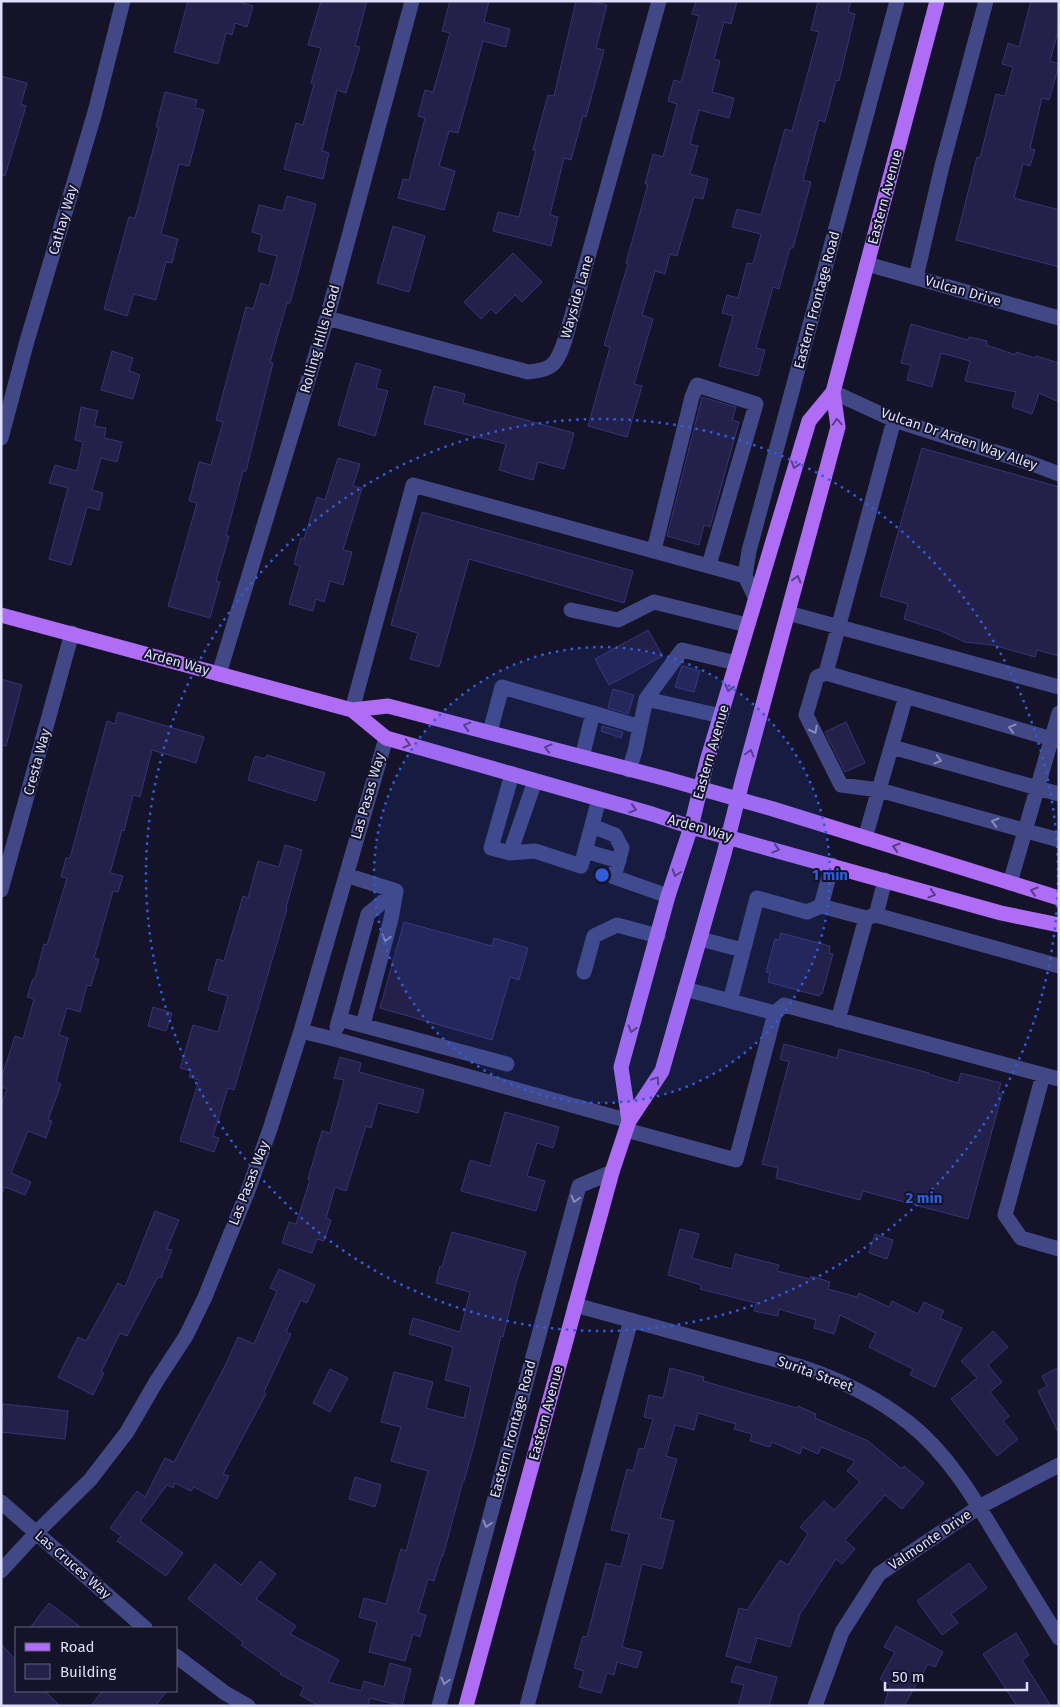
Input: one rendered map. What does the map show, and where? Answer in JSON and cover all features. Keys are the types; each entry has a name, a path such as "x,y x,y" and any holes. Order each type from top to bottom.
{"main road":[{"name":"Eastern Avenue","path":"466,1706 612,1172 627,1125 662,1071 729,837 838,427 833,392 937,1"},
{"name":"Eastern Avenue","path":"627,1125 621,1067 668,896 691,826 707,760 809,420 833,392"},
{"name":"Arden Way","path":"1,615 352,710 388,706 490,732 774,809 1059,898"},
{"name":"Arden Way","path":"352,710 386,738 1001,913 1059,925"}],"street":[{"name":"Cathay Way","path":"1,438 27,341 95,112 123,1"},
{"name":"Rolling Hills Road","path":"219,674 327,318 412,1"},
{"name":"Wayside Lane","path":"327,318 528,372 543,370 558,360 659,1"},
{"name":"Eastern Frontage Road","path":"745,576 750,551 898,1"},
{"path":"916,277 942,166 986,1"},
{"name":"Vulcan Drive","path":"867,264 1059,318"},
{"path":"654,550 692,397 698,385 756,404 709,565"},
{"name":"Vulcan Dr Arden Way Alley","path":"833,392 894,420 1059,474"},
{"path":"826,673 894,420"},
{"path":"352,710 413,485 745,576 755,597"},
{"path":"571,610 618,620 654,602 747,625"},
{"path":"788,613 1059,687"},
{"name":"Cresta Way","path":"1,890 72,633"},
{"path":"629,770 634,756 646,699 682,650 736,663"},
{"path":"1055,740 826,673 817,677 806,715 841,785 879,790 1059,840"},
{"path":"490,732 502,687 640,727"},
{"path":"865,838 906,696"},
{"path":"646,699 721,716"},
{"path":"582,757 593,713"},
{"path":"1010,883 1037,788 1055,740 1059,713"},
{"name":"Las Pasas Way","path":"1,1570 90,1480 127,1432 186,1336 205,1297 249,1188 270,1129 301,1032 386,738"},
{"path":"892,747 1059,794"},
{"path":"512,774 491,848 510,853 535,851 581,866 599,799"},
{"path":"510,853 535,781"},
{"path":"592,826 616,835 622,848 614,877 668,896"},
{"path":"585,851 619,860"},
{"path":"821,906 832,865"},
{"path":"346,875 396,891"},
{"path":"838,1020 885,880"},
{"path":"334,1039 368,914 396,891"},
{"path":"363,1025 391,919 396,891"},
{"path":"730,1001 757,898 807,912 821,906 871,917 1059,966"},
{"path":"584,972 594,936 617,925 658,936"},
{"path":"700,939 743,950"},
{"path":"685,989 775,1013"},
{"path":"301,1032 334,1039 627,1125 736,1160 775,1013 784,1005 1059,1079"},
{"path":"339,1019 507,1064"},
{"path":"1043,1075 1005,1215 1021,1238 1059,1248"},
{"name":"Eastern Frontage Road","path":"439,1706 578,1186 612,1172"},
{"name":"Surita Street","path":"575,1305 802,1367 832,1377 860,1390 904,1419 932,1444 952,1467 979,1507 1059,1638"},
{"path":"527,1706 631,1320"},
{"name":"Valmonte Drive","path":"815,1706 842,1632 879,1574 979,1507 1059,1465"},
{"name":"Las Cruces Way","path":"1,1502 144,1627"},
{"path":"178,1658 225,1693 248,1706"}],"building":[{"path":"188,1 236,1 253,6 247,27 235,23 232,35 226,33 218,64 174,52"},
{"path":"321,1 367,1 355,46 360,47 346,93 337,90 322,151 329,153 323,179 284,169 296,123 303,125 314,84 311,83 321,48 308,45"},
{"path":"450,1 489,1 484,22 510,29 506,47 483,41 458,133 449,131 439,166 455,171 444,210 398,198 403,179 409,180 425,118 418,116 425,90 433,92 450,33 442,31"},
{"path":"576,1 592,1 607,5 596,48 604,50 586,117 583,116 571,160 564,158 550,215 558,217 551,246 493,231 498,212 519,217 536,150 533,150 548,95 554,96"},
{"path":"696,1 737,1 731,24 724,22 714,59 720,61 712,92 734,98 729,118 699,110 690,144 698,146 690,174 708,179 703,199 694,197 677,256 670,254 665,274 655,271 642,315 653,319 634,384 642,386 627,437 588,426 610,347 604,345 628,264 626,263 648,184 645,184 653,154 663,157 677,104 668,101 674,80 681,82 699,16 692,14"},
{"path":"818,1 851,1 848,12 855,14 839,81 836,80 825,122 819,120 803,180 811,182 793,248 790,248 779,289 773,287 756,348 765,350 758,376 719,366 733,316 722,313 727,295 738,298 747,263 753,264 761,234 732,227 737,209 761,215 785,129 792,131 819,32 811,30"},
{"path":"1031,1 1059,1 1059,28 1050,61 1059,65 1049,100 1042,98 1030,148 1035,150 1030,166 1023,164 1014,198 1059,210 1059,267 956,240 977,157 980,158 996,94 1005,96 1013,67 1002,64 1008,43 1019,47"},
{"path":"1,76 27,83 21,104 26,106 5,176 1,175"},
{"path":"165,92 197,100 195,108 204,110 189,166 179,164 161,234 178,239 172,263 166,262 156,300 134,294 127,316 104,309 129,217 135,218 159,127 156,127"},
{"path":"287,196 316,204 290,303 287,303 270,362 273,363 246,471 243,471 226,536 229,536 216,581 220,582 210,618 168,606 197,503 189,501 199,462 211,465 223,422 216,420 246,307 253,309 261,283 269,286 277,256 258,251 262,235 252,232 259,205 283,211"},
{"path":"393,226 425,236 409,292 377,283"},
{"path":"513,253 542,282 522,302 515,295 496,314 491,309 481,319 464,302"},
{"path":"911,324 968,340 969,337 987,341 986,345 1016,355 1016,352 1059,363 1059,402 1039,393 1032,414 1012,407 1016,392 965,381 970,361 941,353 932,387 907,380 911,365 901,363"},
{"path":"112,351 133,358 129,371 140,375 133,399 101,390"},
{"path":"356,363 381,370 376,388 388,391 375,436 338,425"},
{"path":"434,386 465,394 463,403 574,433 564,469 538,462 533,480 499,470 506,444 424,424"},
{"path":"702,397 736,407 732,420 739,422 710,527 704,525 699,545 667,536"},
{"path":"81,407 98,411 94,426 106,428 104,438 122,442 117,462 101,458 92,490 103,493 99,510 87,507 71,565 49,559 68,488 49,483 55,465 77,471 83,442 75,440"},
{"path":"922,448 1059,487 1059,656 1037,650 1035,657 993,645 965,642 941,631 904,619 908,604 880,596"},
{"path":"338,458 360,464 353,486 362,488 343,550 352,552 343,585 330,581 324,602 316,599 313,611 289,604 300,566 294,564 301,538 304,539 317,497 325,500"},
{"path":"422,512 633,571 624,603 469,559 439,667 410,659 418,633 391,625"},
{"path":"648,630 663,656 609,685 595,659"},
{"path":"682,666 700,671 694,692 675,687"},
{"path":"1,679 22,685 6,746 1,745"},
{"path":"613,689 634,695 628,714 608,708"},
{"path":"118,712 204,737 196,763 152,750 140,797 133,795 124,831 122,830 110,873 123,876 118,892 113,891 94,958 99,959 91,986 87,985 80,1012 67,1008 59,1035 68,1038 56,1082 61,1084 48,1120 52,1121 46,1138 28,1131 11,1173 31,1182 25,1195 5,1187 1,1195 1,1106 7,1089 1,1087 1,1079 15,1036 23,1039 34,999 27,997 33,979 35,979 44,944 47,945 67,878 61,877 66,858 70,858 107,721 115,724"},
{"path":"846,722 865,763 845,772 825,732"},
{"path":"602,726 623,732 621,738 601,731"},
{"path":"267,755 325,773 316,801 248,780 255,756 265,759"},
{"path":"285,845 302,850 287,909 234,1090 228,1088 213,1136 219,1138 214,1152 180,1141 199,1080 189,1077 191,1071 180,1068 193,1025 218,1032 228,996 208,990 217,959 224,961 243,896 248,898 258,861 279,867"},
{"path":"404,922 492,946 494,938 528,948 519,980 510,977 492,1040 380,1008"},
{"path":"781,933 830,946 829,953 833,954 822,994 820,993 819,996 768,982 770,973 766,972 775,939 779,940"},
{"path":"153,1007 172,1013 166,1031 148,1026"},
{"path":"784,1044 837,1058 839,1049 929,1073 958,1083 961,1073 1001,1083 998,1093 1002,1094 968,1219 863,1191 860,1200 776,1178 778,1168 762,1164 789,1062 780,1059"},
{"path":"340,1057 361,1063 359,1072 424,1090 418,1113 378,1103 371,1128 366,1126 346,1191 335,1187 326,1218 331,1220 324,1241 317,1239 312,1253 282,1243 289,1222 296,1224 310,1180 308,1179 322,1131 330,1133 344,1080 334,1078"},
{"path":"505,1112 559,1127 553,1148 537,1143 527,1176 545,1181 536,1211 461,1191 470,1160 490,1166"},
{"path":"155,1211 179,1220 167,1249 172,1250 161,1278 158,1277 127,1336 120,1333 101,1372 104,1373 93,1395 58,1377 78,1337 86,1341 118,1283 125,1287"},
{"path":"680,1229 699,1234 692,1258 732,1269 735,1254 779,1265 777,1271 810,1279 811,1276 830,1282 828,1289 857,1297 859,1293 889,1307 892,1301 918,1314 924,1302 944,1311 940,1318 962,1328 935,1387 910,1375 913,1369 869,1347 876,1333 840,1315 834,1334 814,1328 816,1320 779,1309 778,1316 754,1311 756,1303 700,1289 701,1285 668,1275"},
{"path":"452,1232 526,1252 516,1283 503,1337 501,1336 474,1445 443,1556 434,1581 428,1579 418,1613 426,1615 420,1637 413,1634 405,1661 369,1652 377,1622 359,1617 364,1598 386,1604 401,1549 406,1551 428,1471 391,1461 401,1427 381,1422 394,1372 433,1382 426,1408 464,1418 471,1387 445,1380 453,1347 409,1334 413,1318 460,1332 470,1292 436,1283"},
{"path":"875,1234 893,1240 887,1259 869,1253"},
{"path":"279,1269 315,1285 307,1303 301,1300 286,1332 291,1334 264,1392 266,1394 223,1474 229,1476 217,1499 194,1487 191,1491 175,1483 173,1488 167,1485 140,1521 183,1553 166,1576 117,1541 121,1536 110,1528 137,1491 145,1497 165,1458 174,1462 225,1366 238,1337 254,1344 277,1291 270,1288"},
{"path":"993,1331 1008,1347 988,1365 1002,1382 990,1392 1009,1416 1003,1421 1018,1439 997,1456 951,1399 977,1378 961,1361"},
{"path":"1059,1367 1059,1434 1038,1391 1047,1386 1042,1376"},
{"path":"670,1368 704,1377 703,1381 797,1408 798,1406 816,1414 815,1418 868,1441 902,1469 904,1466 924,1483 902,1509 885,1495 845,1540 855,1549 842,1564 836,1559 800,1614 790,1647 757,1638 750,1663 726,1656 739,1608 747,1610 780,1560 788,1565 808,1534 800,1527 824,1501 834,1510 860,1482 847,1471 855,1461 821,1447 818,1454 802,1447 800,1454 772,1442 770,1447 750,1441 752,1434 734,1429 736,1424 698,1413 694,1430 675,1425 666,1456 677,1459 660,1518 674,1521 662,1569 642,1564 622,1647 642,1652 637,1668 617,1662 614,1675 607,1673 601,1693 579,1687 584,1671 574,1668 583,1636 587,1637 606,1563 621,1567 629,1534 611,1530 627,1469 633,1471 639,1448 644,1449 653,1419 644,1417 649,1395 663,1398"},
{"path":"330,1369 348,1378 330,1412 313,1403"},
{"path":"3,1404 68,1411 65,1439 1,1432"},
{"path":"355,1477 381,1485 375,1507 349,1499"},
{"path":"260,1561 276,1574 256,1599 296,1626 290,1634 339,1660 328,1682 361,1691 364,1681 384,1687 390,1663 411,1669 402,1706 370,1698 368,1706 319,1706 300,1695 304,1687 280,1674 241,1645 243,1642 188,1599 215,1564 241,1585"},
{"path":"969,1563 987,1588 951,1614 958,1623 942,1635 917,1601"},
{"path":"49,1603 81,1627 31,1627"},
{"path":"896,1626 943,1652 935,1667 928,1664 904,1706 884,1706 890,1685 880,1679 895,1652 884,1647"},
{"path":"1016,1633 1029,1655 1022,1660 1051,1706 1017,1706 983,1654"},
{"path":"1,1644 15,1659 15,1692 46,1692 60,1706 1,1706"},
{"path":"736,1666 777,1677 769,1706 738,1706 744,1685 731,1682"},
{"path":"101,1692 166,1692 155,1706 91,1706"}]}
